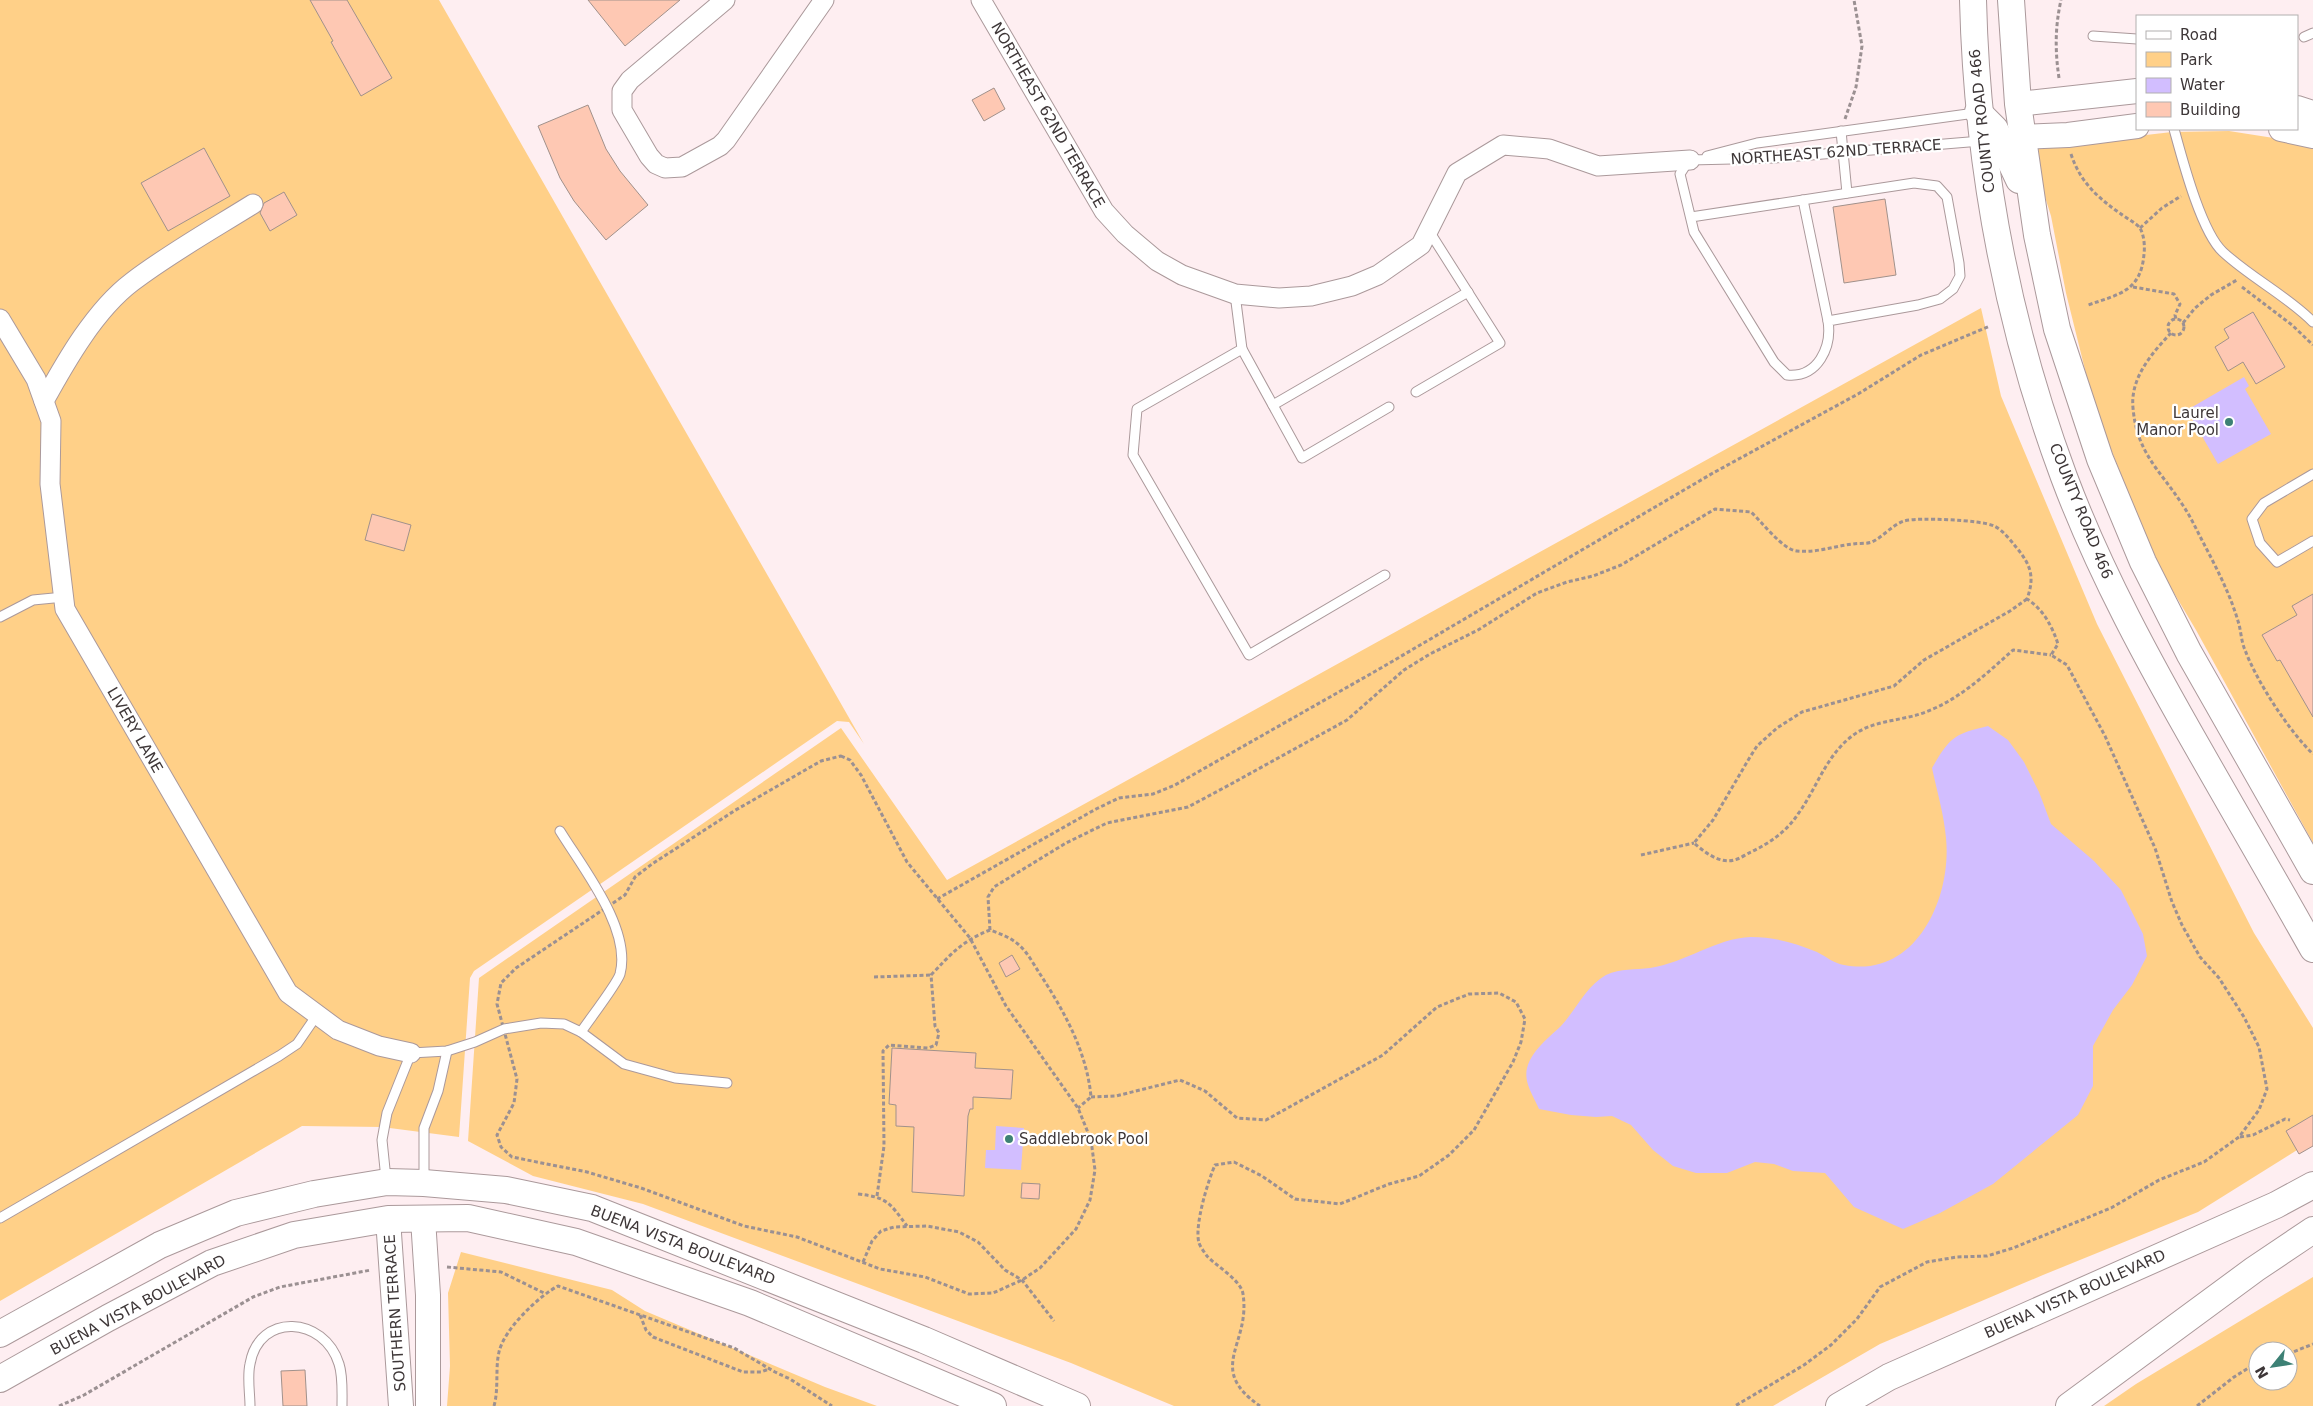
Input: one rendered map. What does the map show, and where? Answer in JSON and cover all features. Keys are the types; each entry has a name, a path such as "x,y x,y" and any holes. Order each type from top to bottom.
{"main road":[{"name":"COUNTY ROAD 466","path":"1973,0 1978,112 1995,232 2020,336 2064,477 2110,583 2158,678 2313,949"},
{"path":"2011,0 2018,104 2037,235 2057,329 2100,459 2143,562 2189,653 2313,871"},
{"path":"1974,37 1993,92 2004,114 2022,137"},
{"path":"1978,112 1995,130 2016,172 2037,235"},
{"path":"387,1182 388,1219"},
{"name":"BUENA VISTA BOULEVARD","path":"0,1334 160,1244 236,1213 314,1194 387,1182 424,1183 506,1190 592,1208 924,1340 1077,1406"},
{"path":"423,1219 424,1183"},
{"name":"BUENA VISTA BOULEVARD","path":"1839,1406 1889,1377 2276,1206 2313,1185"},
{"name":"BUENA VISTA BOULEVARD","path":"0,1379 108,1318 212,1263 294,1235 388,1219 468,1218 576,1242 750,1302 994,1406"},
{"path":"2069,1406 2255,1269 2313,1230"}],"street":[{"path":"725,0 630,80 622,91 622,110 649,156 656,164 665,168 677,169 687,165 726,140 824,0"},
{"name":"NORTHEAST 62ND TERRACE","path":"981,0 1104,211 1125,234 1157,261 1182,275 1235,294 1279,298 1311,296 1352,286 1378,276 1421,246 1457,173 1503,145 1549,149 1598,166 1690,160"},
{"path":"2018,104 2136,91"},
{"path":"2298,108 2313,113"},
{"path":"2022,137 2068,135 2136,126"},
{"path":"2285,130 2313,136"},
{"path":"44,401 63,367 106,307 131,283 253,204"},
{"name":"LIVERY LANE","path":"0,319 36,379 51,422 50,484 66,609 288,993 338,1030 379,1046 411,1053"},
{"name":"SOUTHERN TERRACE","path":"388,1219 401,1406"},
{"name":"SOUTHERN TERRACE","path":"423,1219 428,1295 428,1406"}],"lane":[{"path":"2304,37 2313,33"},
{"path":"2093,36 2136,40"},
{"name":"NORTHEAST 62ND TERRACE","path":"1690,160 1757,143 1978,112"},
{"path":"2174,130 2192,190 2210,230 2222,251 2298,308 2313,322"},
{"path":"1841,131 1847,193"},
{"name":"NORTHEAST 62ND TERRACE","path":"1690,160 1775,158 1982,141"},
{"path":"1690,160 1680,174 1694,232 1774,362 1787,375 1796,376 1812,368 1826,354 1830,335 1803,200"},
{"path":"1690,217 1914,183 1937,186 1947,197 1959,263 1960,276 1954,289 1940,299 1918,305 1828,321"},
{"path":"1416,392 1500,343 1429,231"},
{"path":"1273,405 1468,292"},
{"path":"1235,294 1242,348 1302,458 1389,407"},
{"path":"1242,348 1137,409 1133,454 1249,655 1385,575"},
{"path":"2313,474 2264,502 2252,519 2260,543 2277,562 2313,541"},
{"path":"0,618 34,600 64,597"},
{"path":"560,831 608,908 621,944 620,974 581,1032"},
{"path":"0,1218 279,1056 297,1044 317,1014"},
{"path":"387,1182 382,1140 387,1113 411,1053 447,1051 504,1029 541,1023 564,1024 581,1032 624,1064 675,1078 727,1083"},
{"path":"424,1183 424,1128 438,1091 447,1051"},
{"path":"250,1406 250,1364 256,1346 267,1335 282,1327 297,1325 320,1334 331,1347 339,1364 342,1406"}],"path":[{"path":"1841,131 1856,87 1862,46 1854,0"},
{"path":"2061,0 2056,25 2055,55 2062,98"},
{"path":"2068,135 2072,155 2082,180 2101,200 2140,228 2145,245 2143,271 2133,287 2088,305"},
{"path":"2140,228 2162,208 2192,190"},
{"path":"2183,323 2195,308 2206,299 2236,282 2246,268"},
{"path":"2236,282 2292,325 2313,345"},
{"path":"2133,287 2174,294 2180,304 2175,315 2176,319"},
{"path":"2176,319 2183,323 2185,328 2181,334 2176,336 2171,333 2168,327 2176,319"},
{"path":"937,899 1096,808 1119,798 1154,794 1175,785 1381,668 1713,473 1858,394 1921,355 1990,326"},
{"path":"2171,333 2151,354 2136,383 2132,406 2137,434 2145,455 2183,506 2204,544 2226,589 2238,620 2245,650 2265,687 2296,738 2313,754"},
{"path":"990,930 988,897 994,887 1066,843 1107,823 1188,807 1347,720 1404,670 1430,654 1478,630 1537,593 1567,582 1593,576 1621,565 1715,509 1751,512 1779,540 1794,551 1817,552 1837,546 1871,542 1904,522 1925,519 1981,523 1995,526 2004,533 2020,552 2028,566 2033,582 2027,598 2010,611 1924,660 1894,686 1802,712 1777,728 1758,746 1750,757 1712,820 1694,843 1642,855"},
{"path":"2027,598 2045,616 2054,631 2058,644 2051,655"},
{"path":"1694,843 1703,852 1721,860 1734,861 1765,845 1784,831 1798,815 1832,756 1852,736 1871,726 1921,714 1958,696 2013,650 2051,655 2067,665 2105,736 2155,848 2172,902 2182,925 2200,957 2219,978 2244,1017 2259,1047 2267,1089 2258,1110 2239,1137 2204,1162 2159,1180 2111,1208 2013,1248 1987,1256 1957,1257 1927,1262 1880,1287 1858,1319 1811,1360 1734,1406"},
{"path":"841,756 850,760 862,775 907,862 937,899 970,938 1006,1006 1078,1108 1091,1140 1095,1170 1090,1200 1076,1229 1040,1268 1022,1280 993,1293 969,1294 925,1277 880,1269 797,1237 744,1226 641,1188 587,1172 512,1156 501,1147 497,1135 514,1103 517,1078 497,1004 501,983 516,968 626,895 635,877 652,864 734,811 821,761 841,756"},
{"path":"877,1196 884,1146 883,1051 889,1045 928,1048 936,1045 939,1034 935,1026 931,975 950,953 970,938 990,930 1009,938 1021,946 1059,1005 1084,1059 1091,1097"},
{"path":"874,977 931,975"},
{"path":"1078,1108 1091,1097 1116,1096 1150,1090 1180,1080 1205,1091 1237,1118 1266,1120 1382,1054 1437,1006 1469,994 1499,993 1516,1002 1525,1019 1521,1042 1513,1062 1474,1130 1449,1156 1419,1176 1389,1184 1340,1204 1295,1199 1262,1176 1234,1162 1215,1166 1207,1181 1200,1215 1198,1242 1207,1256 1221,1267 1243,1291 1245,1312 1239,1342 1231,1364 1235,1382 1245,1396 1260,1406"},
{"path":"2239,1137 2253,1135 2285,1119 2290,1120"},
{"path":"858,1194 877,1196 887,1200 907,1227"},
{"path":"863,1262 872,1241 880,1231 927,1226 960,1232 978,1242 1005,1270 1022,1280 1054,1321"},
{"path":"59,1406 84,1395 253,1298 280,1287 326,1276 392,1266"},
{"path":"425,1268 464,1267 501,1272 544,1293"},
{"path":"494,1406 498,1391 499,1351 511,1329 544,1293 558,1286 734,1348 790,1379 832,1406"},
{"path":"640,1314 646,1330 652,1336 743,1372 761,1372 769,1369"},
{"path":"2298,1350 2313,1344"},
{"path":"2197,1406 2248,1368"}],"green space":[{"path":"0,0 439,0 864,744 849,722 837,721 474,971 470,978 459,1137 382,1127 302,1126 0,1301"},
{"path":"2229,131 2299,142 2313,147 2313,843 2196,630 2155,561 2094,406 2066,293 2051,216 2040,181 2038,146 2172,132"},
{"path":"1981,308 2001,396 2097,624 2254,933 2313,1028 2313,1140 2198,1212 1880,1344 1773,1406 1174,1406 1071,1363 643,1204 533,1176 468,1141 479,978 841,728 947,880"},
{"path":"461,1252 612,1290 645,1311 825,1387 877,1406 447,1406 450,1366 448,1293"},
{"path":"2313,1277 2313,1406 2104,1406 2136,1384"}],"water":[{"name":"Laurel Manor Pool","path":"2244,377 2249,386 2245,389 2271,434 2218,464 2187,410"},
{"path":"1988,726 2008,740 2024,762 2039,792 2051,824 2094,861 2121,890 2143,934 2147,956 2132,985 2113,1010 2093,1046 2093,1086 2078,1115 1993,1184 1940,1213 1903,1229 1854,1207 1825,1173 1793,1171 1774,1164 1755,1162 1727,1173 1696,1173 1673,1166 1653,1150 1631,1125 1612,1116 1571,1115 1539,1109 1527,1081 1526,1073 1532,1057 1542,1043 1561,1026 1593,985 1606,975 1623,970 1663,965 1738,938 1768,938 1793,943 1844,965 1869,966 1891,960 1909,947 1924,929 1935,908 1943,885 1946,838 1932,768 1944,749 1954,738"},
{"name":"Saddlebrook Pool","path":"996,1126 1024,1128 1021,1170 985,1168 986,1150 995,1150"}],"building":[{"path":"310,0 347,0 392,78 361,96"},
{"path":"588,0 680,0 625,46"},
{"path":"994,88 1005,109 984,121 972,100"},
{"path":"588,105 606,149 620,171 648,205 606,240 574,201 560,178 538,126"},
{"path":"204,148 230,196 168,231 141,183"},
{"path":"284,192 297,215 270,231 260,213 264,203"},
{"path":"1885,199 1896,275 1844,283 1833,207"},
{"path":"2253,312 2285,367 2256,384 2243,362 2228,371 2215,347 2229,338 2224,329"},
{"path":"372,514 411,525 404,551 365,540"},
{"path":"2313,594 2313,717 2280,660 2277,661 2262,635 2297,615 2292,606"},
{"path":"1012,955 1020,969 1006,977 999,963"},
{"path":"892,1048 976,1053 975,1068 1013,1070 1011,1099 973,1097 973,1109 970,1109 968,1116 964,1196 912,1192 914,1127 896,1126 896,1105 889,1104"},
{"path":"2313,1115 2313,1146 2299,1154 2286,1131"},
{"path":"1022,1183 1040,1184 1039,1199 1021,1198"},
{"path":"305,1370 307,1406 283,1406 281,1371"}],"place":[{"name":"Laurel Manor Pool","path":"2229,422"},
{"name":"Saddlebrook Pool","path":"1009,1139"}]}
